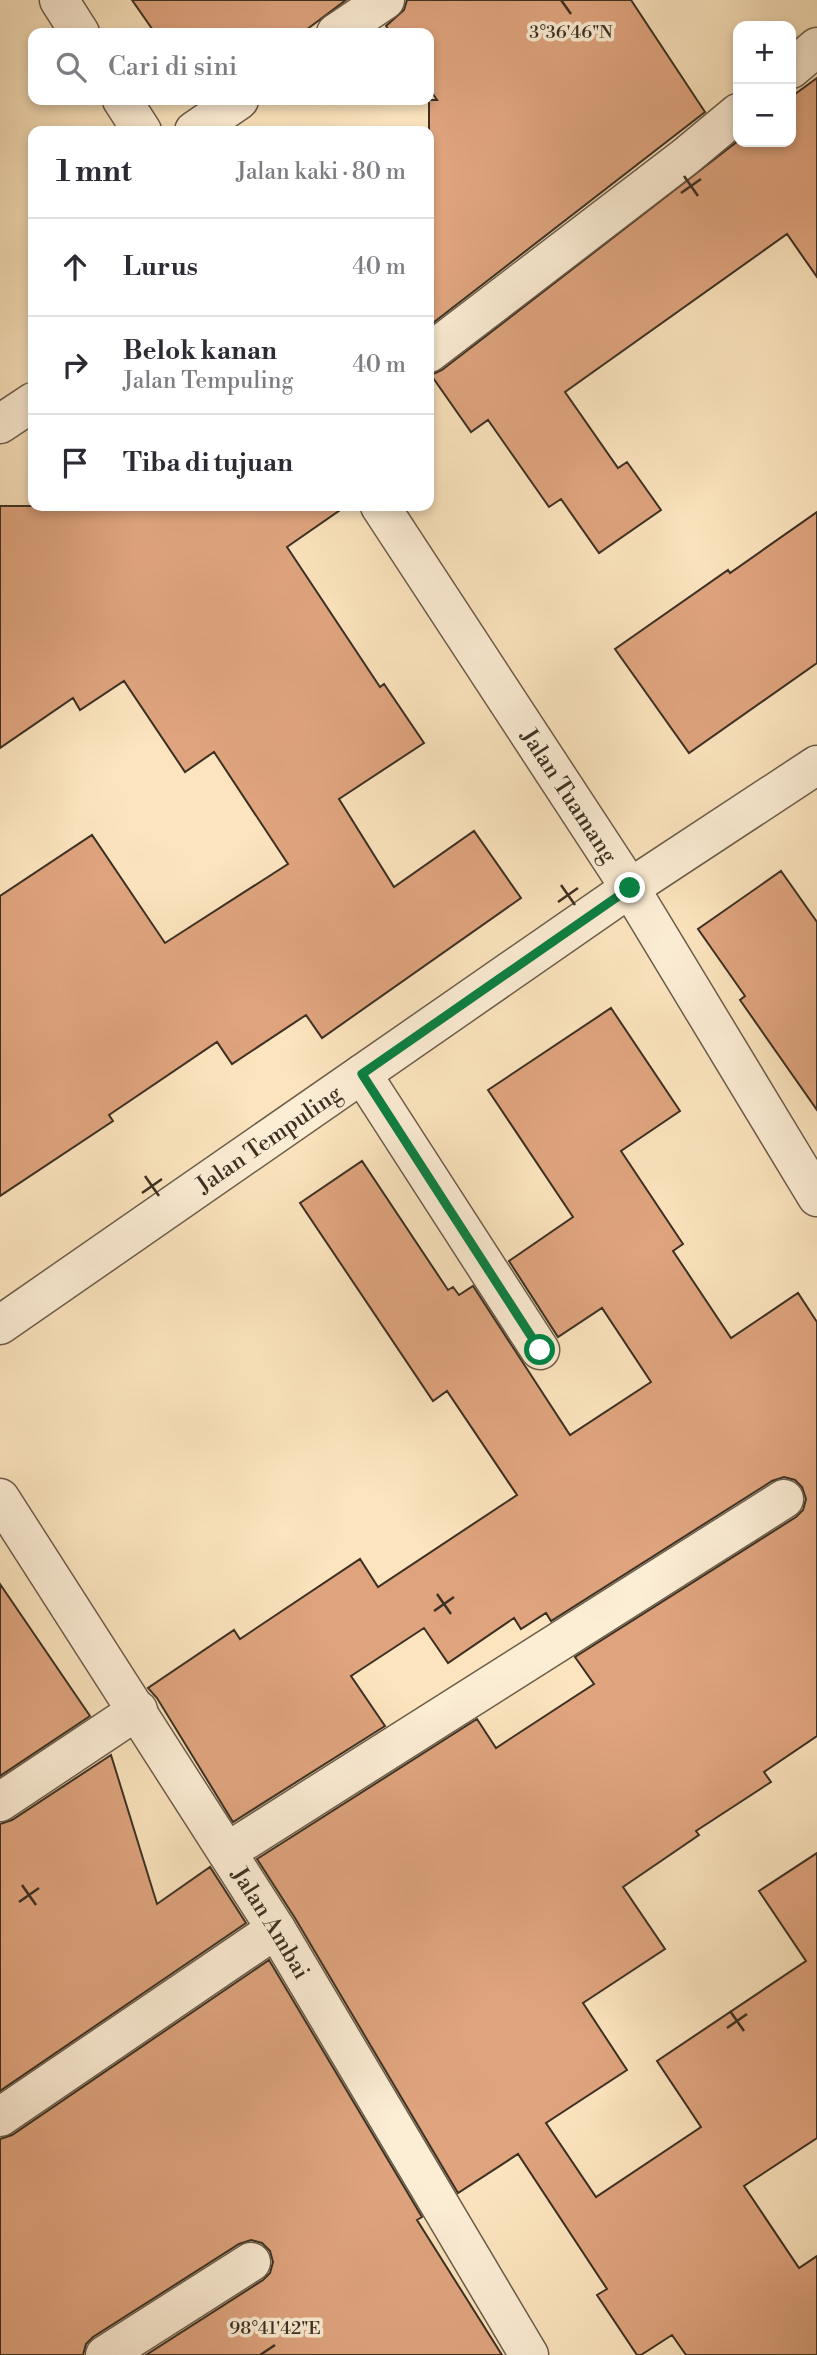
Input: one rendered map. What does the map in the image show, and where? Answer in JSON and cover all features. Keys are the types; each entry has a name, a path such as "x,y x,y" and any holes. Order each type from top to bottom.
{"street":[{"path":"60,0 77,28"},
{"path":"343,28 385,0"},
{"path":"796,65 817,47"},
{"path":"125,105 139,126"},
{"path":"201,126 232,105"},
{"path":"434,349 685,158 733,117"},
{"path":"0,424 28,405"},
{"name":"Jalan Tuamang","path":"383,511 630,888 817,1198"},
{"name":"Jalan Tempuling","path":"0,1325 630,888 817,765"},
{"path":"362,1074 540,1350"},
{"name":"Jalan Ambai","path":"0,1497 276,1928 529,2355"},
{"path":"227,1852 784,1499"},
{"path":"0,1802 138,1710"},
{"path":"0,2117 276,1928"},
{"path":"105,2355 251,2262"}],"building":[{"path":"132,0 346,0 309,28 152,28"},
{"path":"407,0 631,0 705,112 434,322 434,126 429,126 429,105 434,105 434,100 437,100 434,96 434,28 387,28 386,26 404,10"},
{"path":"817,78 817,277 787,234 565,392 618,468 627,462 661,510 599,553 561,499 549,507 488,420 471,432 434,379 434,374 733,145 733,147 796,147 796,93"},
{"path":"0,506 28,506 28,511 339,511 287,547 380,687 384,684 424,743 339,799 394,887 474,831 521,898 322,1038 306,1015 232,1064 217,1042 109,1115 113,1121 0,1196 0,896 92,835 165,943 288,864 214,752 185,772 124,681 80,710 73,698 0,748"},
{"path":"817,512 817,663 689,753 615,649"},
{"path":"781,871 817,922 817,1110 740,1000 745,996 698,929"},
{"path":"611,1008 680,1111 621,1151 683,1244 673,1251 731,1338 798,1293 817,1322 817,1736 764,1772 771,1782 696,1831 699,1835 623,1887 665,1949 583,2003 627,2070 546,2123 596,2197 701,2127 657,2061 806,1961 759,1891 817,1853 817,2138 744,2186 799,2268 817,2256 817,2355 686,2355 672,2335 637,2355 597,2295 607,2289 518,2154 458,2193 295,1918 257,1859 477,1719 496,1748 594,1684 575,1657 796,1517 803,1510 806,1499 802,1487 795,1480 784,1477 772,1481 551,1621 546,1613 521,1629 514,1618 448,1663 424,1628 351,1676 385,1726 233,1822 157,1698 148,1688 234,1630 240,1639 360,1559 378,1587 517,1495 447,1391 433,1401 300,1203 362,1161 448,1290 453,1287 459,1295 473,1286 570,1435 651,1382 602,1308 558,1337 509,1261 573,1217 488,1090"},
{"path":"0,1584 90,1716 0,1776"},
{"path":"111,1755 157,1904 210,1867 246,1923 0,2091 0,1824 12,1820"},
{"path":"269,1960 422,2217 417,2220 502,2355 146,2355 270,2273 273,2262 270,2251 262,2243 251,2240 239,2244 93,2337 86,2344 83,2355 0,2355 0,2139 12,2135"}],"route":[{"path":"540,1350 362,1074 630,888"}]}
